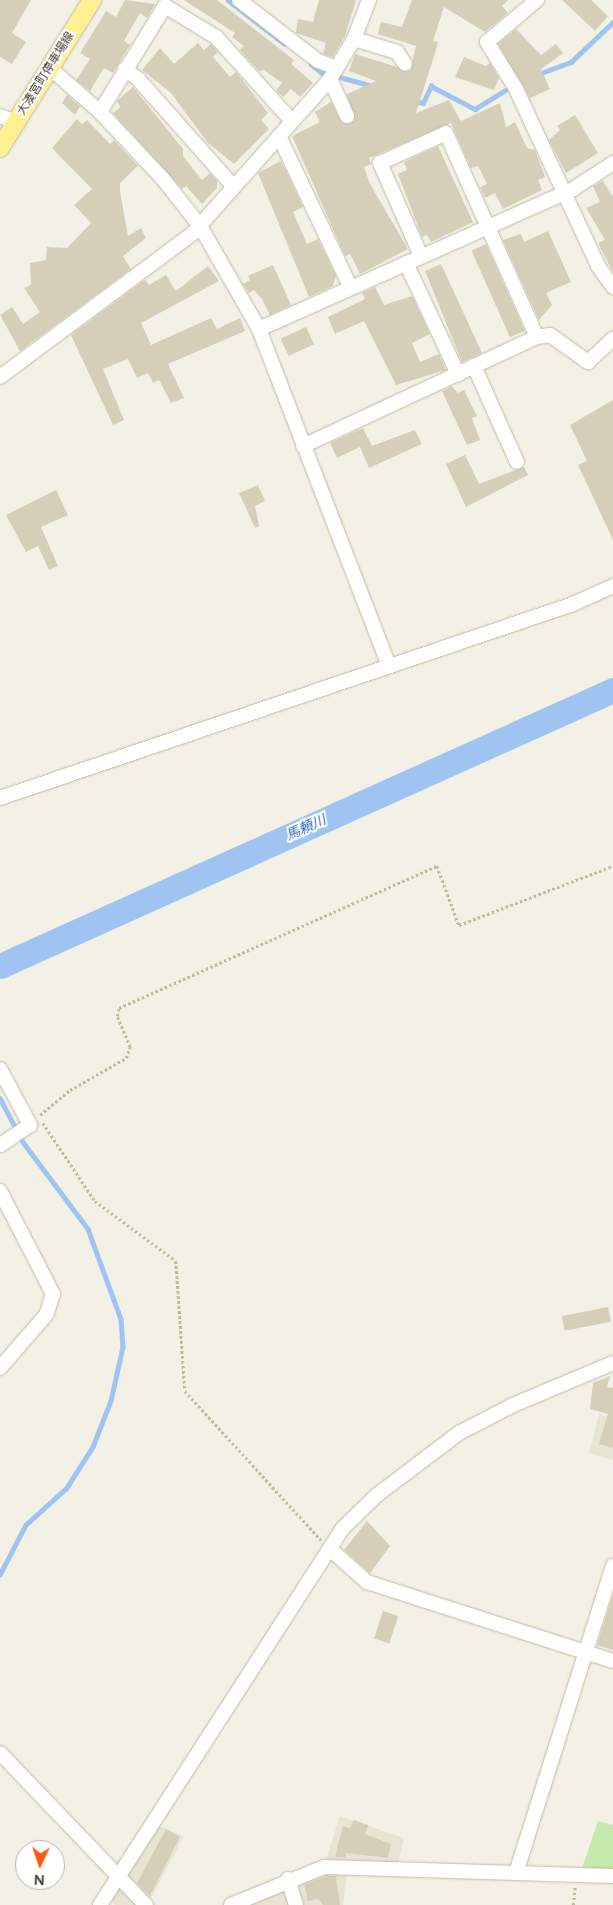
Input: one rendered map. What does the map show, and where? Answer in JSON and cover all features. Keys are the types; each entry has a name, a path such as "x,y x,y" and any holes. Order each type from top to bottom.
{"main road":[{"name":"大湊宮町停車場線","path":"0,148 8,119 50,68 92,0"}],"street":[{"path":"239,0 334,73 347,116"},
{"path":"0,377 200,226 233,186 334,73 354,39 370,0"},
{"path":"536,0 487,42 516,89 598,266 613,287"},
{"path":"100,112 165,6 216,37 291,120"},
{"path":"354,39 397,52 405,64"},
{"path":"50,68 100,112 200,226 259,329 388,664"},
{"path":"125,70 138,78 233,186"},
{"path":"421,256 380,163 446,133 537,337"},
{"path":"279,136 351,288"},
{"path":"259,329 565,192 613,162"},
{"path":"406,263 458,374"},
{"path":"303,446 537,337 550,335 588,362 613,339"},
{"path":"474,366 517,462"},
{"path":"0,798 388,664 573,604 613,586"},
{"path":"0,1069 30,1125 5,1141"},
{"path":"0,1191 52,1294 46,1315 0,1368"},
{"path":"100,1905 119,1879 342,1528 377,1495 459,1434 513,1405 613,1363"},
{"path":"330,1549 368,1582 613,1661"},
{"path":"517,1870 613,1566"},
{"path":"0,1753 146,1905"},
{"path":"231,1905 288,1879 324,1867 517,1870 576,1876 613,1876"},
{"path":"288,1879 296,1905"}],"path":[{"path":"330,1549 185,1391 176,1261 95,1201 38,1118 70,1090 126,1058 130,1047 117,1016 120,1008 437,866 459,925 613,866"},
{"path":"573,1905 576,1876"}],"shaded area":[{"path":"599,1414 613,1418 613,1460 589,1453"},
{"path":"340,1816 404,1838 396,1874 347,1872 343,1905 221,1905 244,1891 326,1860"},
{"path":"159,1826 184,1836 150,1900 156,1905 115,1905 110,1900"}],"green space":[{"path":"598,1821 613,1825 613,1870 582,1869"}],"building":[{"path":"0,0 31,0 12,33 26,42 12,64 0,57"},
{"path":"125,0 155,4 147,18 140,13 124,41 130,45 113,73 104,68 90,91 76,80 90,59 80,53 106,11 116,17"},
{"path":"184,0 217,0 294,60 291,64 313,83 300,97 291,89 283,97 276,90 282,83 264,70 259,71 240,50 244,46 232,37 235,33"},
{"path":"319,0 356,0 345,36 333,57 323,54 326,43 296,33 298,19 313,22"},
{"path":"412,0 508,0 502,6 508,13 485,32 444,7 433,41 438,42 416,113 449,100 461,121 500,103 506,127 515,122 527,148 535,150 545,177 538,180 542,190 503,209 495,193 485,198 480,187 487,184 478,166 471,168 451,123 369,158 371,164 364,167 370,184 408,249 360,274 350,254 345,256 292,136 320,122 315,112 331,102 342,123 354,121 347,94 376,81 349,71 355,54 410,71 416,46 378,34 381,22 402,27"},
{"path":"562,0 591,0 608,16 595,31"},
{"path":"516,29 541,55 556,44 563,53 541,69 550,89 530,98 498,44"},
{"path":"198,43 204,50 211,44 218,52 213,57 230,77 236,72 268,113 261,120 269,129 234,164 208,143 171,93 142,70 160,48 174,64"},
{"path":"464,57 486,66 490,63 499,78 494,90 455,77"},
{"path":"133,87 183,149 183,156 202,180 210,173 217,181 217,188 202,204 186,186 182,189 113,113 120,107 117,101"},
{"path":"67,95 80,106 75,115 62,103"},
{"path":"575,115 598,153 566,173 549,140 560,130 557,126"},
{"path":"77,119 82,124 87,120 110,144 114,140 138,166 120,183 120,191 128,236 141,228 146,238 123,256 131,269 20,351 0,315 12,307 23,324 40,312 24,288 31,285 30,263 46,260 47,247 67,248 91,223 74,205 92,189 52,148"},
{"path":"438,146 473,222 431,242 427,235 422,237 398,174 407,170 404,162"},
{"path":"281,161 303,207 293,212 307,244 318,239 336,276 333,286 309,297 258,173"},
{"path":"603,181 613,197 613,272 598,243 605,240 586,208 600,202 593,186"},
{"path":"548,231 571,282 546,293 552,305 539,320 503,240 521,234 524,242"},
{"path":"486,244 525,331 510,337 471,251"},
{"path":"441,264 482,353 462,362 425,271"},
{"path":"273,265 291,305 270,315 262,299 254,290 249,293 243,284 250,280 248,276"},
{"path":"208,266 219,281 141,323 151,345 211,318 217,329 240,318 245,331 168,364 184,398 171,403 159,380 153,383 148,373 137,378 128,359 103,369 124,420 113,425 71,335 145,280 149,285 166,275 176,291"},
{"path":"375,287 384,305 412,296 430,334 412,343 420,362 439,354 446,370 396,385 364,321 335,334 328,317 365,299 362,293"},
{"path":"306,327 314,344 289,356 281,339"},
{"path":"452,386 458,393 464,390 477,416 472,418 480,440 467,445 442,391"},
{"path":"613,400 613,540 578,465 587,461 570,425"},
{"path":"363,428 372,446 415,430 422,444 369,468 360,447 337,458 330,443"},
{"path":"465,455 479,484 524,467 528,475 466,507 446,464"},
{"path":"258,485 265,501 255,506 259,526 255,528 239,493"},
{"path":"56,490 68,515 41,527 58,566 49,570 38,546 26,552 6,515"},
{"path":"608,1307 611,1322 565,1331 562,1316"},
{"path":"610,1376 607,1387 613,1388 613,1448 599,1444 608,1414 590,1409 593,1383"},
{"path":"367,1521 390,1546 370,1573 344,1550"},
{"path":"613,1595 613,1650 597,1645"},
{"path":"383,1611 398,1616 389,1644 374,1639"},
{"path":"354,1820 368,1825 365,1834 391,1844 388,1858 346,1853 346,1857 335,1857 343,1826 350,1828"},
{"path":"166,1829 180,1837 150,1896 137,1883"},
{"path":"326,1876 336,1876 340,1905 323,1905 318,1899 308,1901 304,1885"}],"waterway":[{"path":"228,0 285,44"},
{"path":"538,74 571,62 613,22"},
{"path":"311,64 321,72 373,86"},
{"path":"416,101 423,103 431,86 475,109 508,88"},
{"name":"馬頼川","path":"0,966 613,690"},
{"path":"0,1098 23,1142 88,1229 121,1319 123,1347 111,1401 93,1447 67,1488 26,1525 0,1575"}]}
